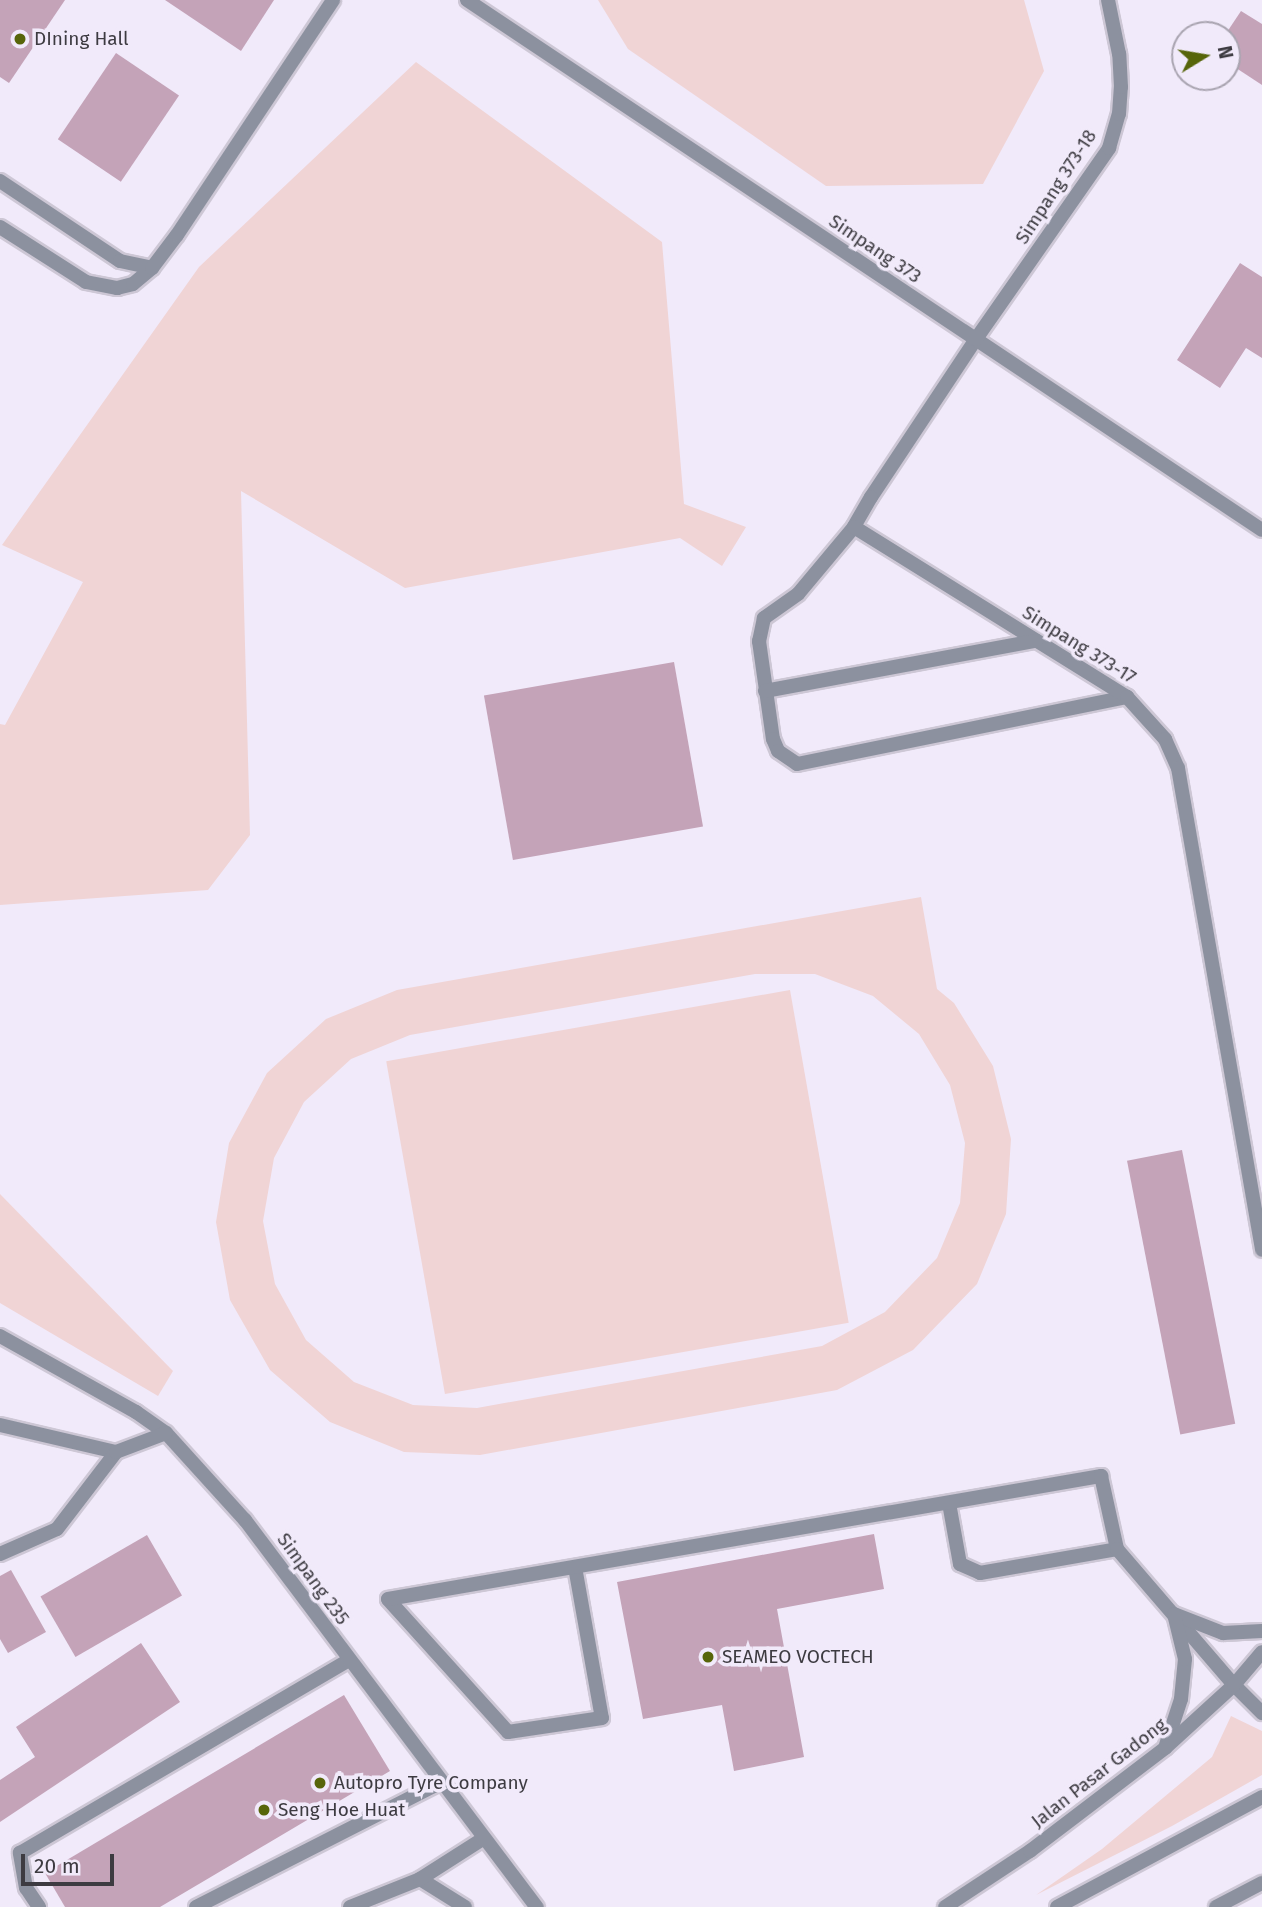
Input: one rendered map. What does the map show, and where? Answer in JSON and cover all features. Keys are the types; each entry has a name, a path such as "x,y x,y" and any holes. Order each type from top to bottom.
{"street":[{"path":"0,227 86,282 117,288 133,284 152,268 332,0"},
{"name":"Simpang 373","path":"467,0 1262,530"},
{"name":"Simpang 373-18","path":"976,339 1109,148 1119,114 1121,87 1119,54 1108,0"},
{"path":"0,181 120,261 152,268"},
{"path":"976,339 871,496 854,527 798,594 764,618 759,641 765,691 778,751 797,764 1127,697"},
{"name":"Simpang 373-17","path":"854,527 1127,697 1165,739 1178,768 1262,1250"},
{"path":"765,691 1036,640"},
{"name":"Simpang 235","path":"0,1336 136,1412 166,1433 245,1520 537,1907"},
{"path":"0,1425 116,1452"},
{"path":"0,1554 57,1529 116,1452 166,1433"},
{"path":"575,1567 602,1718 508,1732 388,1599 1101,1476 1117,1549 1234,1685 1262,1713"},
{"path":"950,1503 960,1564 980,1573 1117,1549"},
{"path":"1174,1614 1223,1633 1262,1631"},
{"path":"1166,1748 1181,1699 1185,1659 1174,1614"},
{"name":"Jalan Pasar Gadong","path":"948,1906 1030,1851 1166,1748 1234,1685 1262,1652"},
{"path":"39,1907 26,1888 20,1853 349,1660"},
{"path":"196,1907 441,1782"},
{"path":"1057,1907 1262,1797"},
{"path":"351,1907 420,1879 484,1838"},
{"path":"420,1879 465,1907"},
{"path":"1216,1907 1262,1883"}],"shaded area":[{"path":"598,0 1024,0 1044,71 983,184 826,186 628,49"},
{"path":"416,62 662,242 684,504 746,527 722,566 680,538 405,588 241,491 250,835 208,890 0,905 0,724 5,725 83,582 2,545 199,267"},
{"path":"921,897 937,989 954,1003 993,1066 1011,1139 1006,1214 977,1284 913,1350 837,1390 480,1455 404,1452 330,1422 270,1370 230,1300 216,1222 229,1143 267,1073 326,1019 397,990","holes":["755,974 815,974 873,996 919,1034 950,1085 965,1143 960,1203 937,1258 885,1312 822,1346 477,1408 413,1405 354,1382 306,1340 275,1284 263,1221 274,1158 304,1102 351,1059 410,1035"]},
{"path":"790,990 849,1323 445,1394 386,1061"},
{"path":"0,1194 173,1371 158,1396 0,1303"},
{"path":"1231,1716 1262,1731 1262,1775 1172,1826 1036,1895 1102,1849 1212,1757"}],"building":[{"name":"DIning Hall","path":"0,0 65,0 9,83 0,77"},
{"path":"165,0 274,0 241,51"},
{"path":"1241,11 1262,24 1262,85 1241,71 1241,21 1234,21"},
{"path":"116,53 179,95 121,182 58,139"},
{"path":"1240,263 1262,277 1262,358 1246,348 1220,388 1177,360"},
{"path":"674,662 703,826 513,860 484,696"},
{"path":"1182,1150 1235,1424 1180,1435 1127,1161"},
{"name":"SEAMEO VOCTECH","path":"874,1534 884,1589 777,1609 804,1757 734,1771 722,1705 643,1719 617,1582"},
{"path":"147,1535 182,1596 75,1657 40,1596"},
{"path":"11,1570 46,1632 8,1653 0,1639 0,1576"},
{"path":"141,1643 180,1702 0,1822 0,1780 35,1757 16,1727"},
{"path":"344,1695 390,1771 160,1907 65,1907 45,1873"}],"place":[{"name":"DIning Hall","path":"20,39"},
{"name":"SEAMEO VOCTECH","path":"708,1657"},
{"name":"Autopro Tyre Company","path":"320,1783"},
{"name":"Seng Hoe Huat","path":"264,1810"}]}
